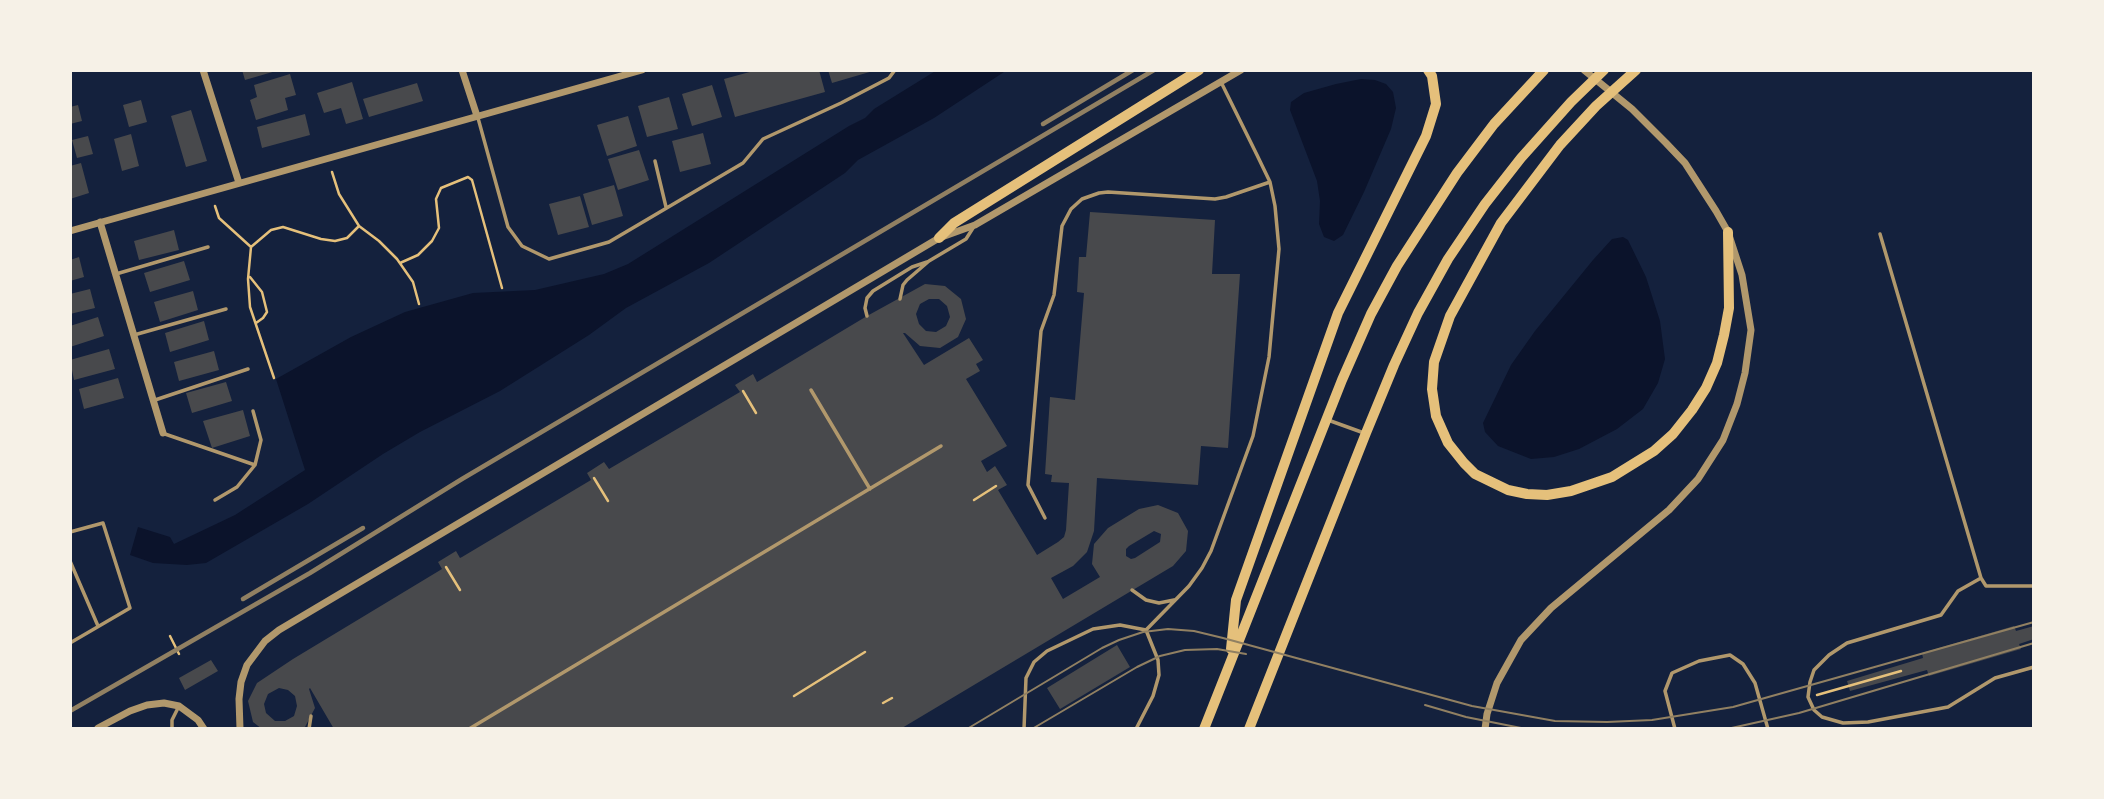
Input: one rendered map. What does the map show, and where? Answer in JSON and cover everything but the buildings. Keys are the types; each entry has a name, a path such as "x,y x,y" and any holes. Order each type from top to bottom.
{"main road":[{"path":"939,238 954,223 1199,70"},
{"path":"1230,662 1236,600 1338,313 1426,136 1436,104 1432,76 1428,70"},
{"path":"1204,729 1326,419 1371,314 1397,266 1457,173 1494,124 1544,70"},
{"path":"1249,729 1366,433 1413,323 1448,259 1485,204 1521,158 1604,70"},
{"path":"1636,70 1596,106 1560,145 1501,223 1450,316 1434,362 1432,389 1436,416 1448,443 1464,463 1475,474 1508,490 1547,495 1572,491 1612,477 1654,451 1673,434 1692,410 1717,363 1729,308 1728,232"}],"street":[{"path":"203,70 239,183"},
{"path":"461,70 477,116"},
{"path":"70,231 642,70"},
{"path":"240,729 241,682 247,665 265,641 279,630 939,238 975,225 1241,70"},
{"path":"1485,729 1497,683 1521,640 1551,608 1669,510 1698,480 1723,440 1745,373 1751,330 1742,275 1728,232 1685,163 1632,109 1584,70"},
{"path":"100,222 163,433"},
{"path":"98,728 130,710 164,702 178,706 198,720 204,729"}],"lane":[{"path":"477,116 508,227 522,246 549,260 609,242 743,163 763,139 853,97 889,78 895,70"},
{"path":"1146,629 1176,600 1202,568 1211,551 1244,465 1269,357 1279,249 1277,216 1269,182 1258,155 1220,82"},
{"path":"655,161 666,207"},
{"path":"1045,518 1028,485 1031,446 1041,331 1054,295 1062,226 1071,209 1082,199 1099,193 1215,199 1269,182"},
{"path":"900,299 907,280 929,261 965,239 975,225"},
{"path":"1880,234 1980,578 1986,586 2034,586"},
{"path":"116,274 208,247"},
{"path":"867,316 867,298 873,291 912,267 929,261"},
{"path":"134,335 226,309"},
{"path":"153,401 248,369"},
{"path":"811,390 870,489"},
{"path":"215,500 237,487 255,465 261,440 253,411"},
{"path":"1326,419 1366,433"},
{"path":"163,433 255,465"},
{"path":"469,729 941,446"},
{"path":"70,531 103,523 130,608 70,643"},
{"path":"70,561 98,626"},
{"path":"1980,578 1958,591 1941,615 1847,643 1829,655 1814,670 1808,698 1814,710 1822,717 1843,723 1868,722 1948,707 1995,678 2034,667"},
{"path":"1132,590 1139,597 1159,603 1176,600"},
{"path":"1024,729 1026,678 1034,662 1047,652 1093,629 1120,625 1146,629"},
{"path":"1136,729 1153,696 1159,675 1158,660 1146,629"},
{"path":"1675,729 1665,691 1672,673 1699,661 1730,656 1743,664 1755,683 1768,729"},
{"path":"172,729 172,720 178,706"},
{"path":"309,729 311,716"},
{"path":"239,718 246,729"}],"path":[{"path":"332,172 339,194 359,226 379,241 400,263 413,282 419,304"},
{"path":"400,263 418,255 432,242 439,228 436,199 441,188 468,177 472,180 502,288"},
{"path":"215,206 219,218 251,247"},
{"path":"274,378 250,307 248,276 251,247 271,230 283,227 335,241 347,238 359,226"},
{"path":"248,276 262,292 266,302 267,312 256,323"},
{"path":"743,391 756,413"},
{"path":"594,478 608,501"},
{"path":"974,500 996,486"},
{"path":"446,567 460,590"},
{"path":"170,636 179,654"},
{"path":"794,696 865,652"},
{"path":"1808,698 1901,671"},
{"path":"883,703 892,698"}],"water":[{"path":"937,70 1007,70 934,118 858,160 845,173 709,263 626,308 589,335 500,391 420,432 308,504 206,563 153,563 130,555 138,527 170,537 174,544 235,515 305,470 276,379 351,337 405,312 473,293 535,290 604,274 628,264 865,118 874,109"},
{"path":"1361,79 1386,84 1393,92 1396,108 1391,129 1364,192 1343,235 1334,241 1324,237 1319,224 1317,181 1290,110 1291,102 1304,93"},
{"path":"1623,237 1628,240 1646,277 1660,321 1665,359 1658,383 1643,409 1617,429 1579,449 1554,457 1531,459 1498,446 1485,432 1483,423 1511,365 1593,260 1612,239"}],"tram line":[{"path":"967,729 1102,648 1143,632 1168,629 1194,631 1223,638 1472,706 1555,721 1607,722 1652,720 1733,707 2034,622"},
{"path":"1727,729 1799,713 2034,643"},
{"path":"1032,729 1160,656 1185,650 1217,649 1246,654"},
{"path":"1425,705 1466,717 1526,729"}],"railway":[{"path":"1043,124 1133,70"},
{"path":"70,711 310,573 462,479 1154,70"},
{"path":"243,599 363,528"}]}
